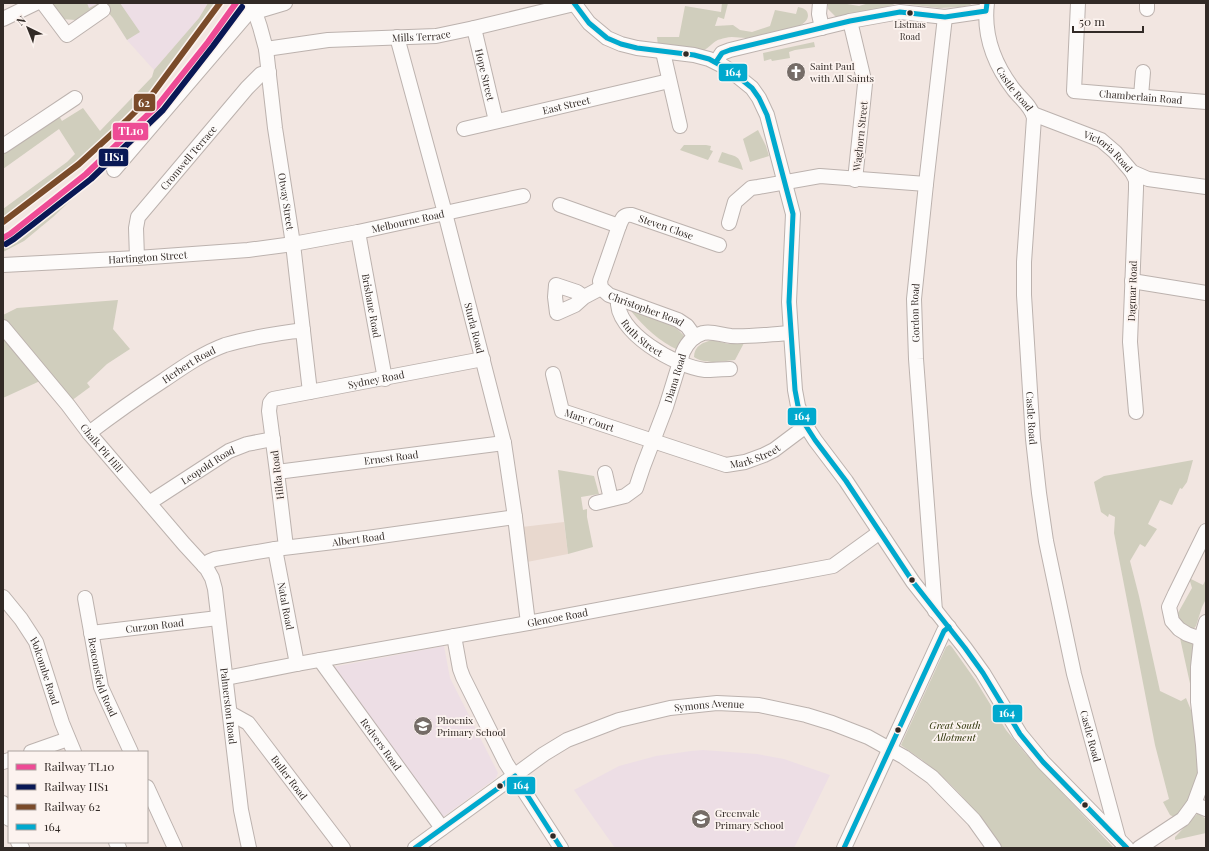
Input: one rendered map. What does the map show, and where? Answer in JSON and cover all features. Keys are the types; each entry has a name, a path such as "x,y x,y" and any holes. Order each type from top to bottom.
{"street":[{"path":"3,19 36,3"},
{"path":"43,3 67,35 103,10"},
{"path":"114,170 250,11 254,8 285,3"},
{"path":"574,3 593,27 607,38 627,46 694,55 716,62 731,70 745,82 755,92 761,101 767,115 793,209 794,219 789,302 790,333 796,395 798,406 806,426 819,446 846,481 913,582 979,668 1010,720 1048,767 1123,843"},
{"name":"Mills Terrace","path":"266,49 328,40 436,36 574,3"},
{"path":"820,3 819,14 822,28"},
{"name":"Chamberlain Road","path":"1078,3 1074,90 1206,102"},
{"path":"716,62 722,53 730,50 850,21 900,12 945,17 987,7"},
{"name":"Castle Road","path":"987,7 988,37 994,57 1008,82 1033,114 1034,123 1024,262 1024,295 1033,439 1039,493 1047,548 1074,674 1123,843"},
{"name":"Otway Street","path":"254,8 266,49 275,128 293,244 310,392"},
{"name":"Gordon Road","path":"935,611 914,299 945,17"},
{"name":"Waghorn Street","path":"850,21 865,84 855,180"},
{"name":"Hope Street","path":"474,28 496,121"},
{"name":"Sturla Road","path":"397,37 445,213 504,444 515,517 528,623"},
{"path":"663,52 680,126"},
{"name":"Cromwell Terrace","path":"137,258 136,228 138,217 247,88 261,74 269,72"},
{"path":"1142,96 1143,72"},
{"name":"East Street","path":"464,128 669,81"},
{"path":"3,146 75,98"},
{"name":"Victoria Road","path":"1033,114 1101,140 1115,152 1132,172 1148,179 1206,187"},
{"name":"Dagmar Road","path":"1132,172 1136,180 1136,189 1130,342 1136,412"},
{"path":"729,223 735,202 751,188 785,181 820,176 855,180 926,184"},
{"name":"Melbourne Road","path":"293,244 358,232 523,196"},
{"path":"560,205 619,226"},
{"name":"Steven Close","path":"619,226 623,216 632,215 719,245"},
{"name":"Christopher Road","path":"619,226 600,281 601,288 607,294 618,299 678,320 687,326 695,337"},
{"name":"Brisbane Road","path":"358,232 385,379"},
{"name":"Hartington Street","path":"3,265 137,258 248,250 293,244"},
{"path":"1132,281 1206,292"},
{"path":"584,297 601,288"},
{"name":"Ruth Street","path":"618,299 619,313 632,330 650,346 680,363 705,370 730,369"},
{"name":"Chalk Pit Hill","path":"3,327 68,405 89,433 204,566"},
{"name":"Herbert Road","path":"89,433 126,405 183,367 213,350 260,336 303,330"},
{"path":"695,337 702,333 711,332 730,336 790,333"},
{"name":"Diana Road","path":"596,503 625,496 636,488 666,407 686,346 695,337"},
{"name":"Sydney Road","path":"270,403 273,399 385,379 483,359"},
{"name":"Mary Court","path":"552,374 562,411 653,441"},
{"name":"Hilda Road","path":"270,403 269,411 278,472 280,548"},
{"name":"Mark Street","path":"653,441 726,465 745,462 769,453 806,426"},
{"name":"Leopold Road","path":"149,503 229,451 247,444 273,439"},
{"name":"Ernest Road","path":"278,472 504,444"},
{"path":"605,473 611,499"},
{"name":"Albert Road","path":"204,566 212,559 280,548 367,538 515,517"},
{"path":"1201,639 1187,634 1179,629 1172,621 1170,606 1174,594 1206,531"},
{"name":"Glencoe Road","path":"226,678 833,566 880,532"},
{"name":"Natal Road","path":"280,548 297,664"},
{"name":"Palmerston Road","path":"204,566 210,573 213,581 241,810 249,848"},
{"name":"Holcombe Road","path":"3,597 21,619 36,642 68,739 74,751"},
{"name":"Beaconsfield Road","path":"84,598 100,687 131,751"},
{"name":"Curzon Road","path":"91,634 218,618"},
{"path":"1139,848 1200,807 1205,774 1204,745 1198,702 1198,667 1201,639 1206,622"},
{"path":"844,848 944,632 949,627"},
{"path":"454,636 462,676 502,756 561,848"},
{"name":"Redvers Road","path":"320,660 442,828"},
{"name":"Symons Avenue","path":"414,848 544,754 567,740 619,720 670,708 717,703 759,705 806,715 868,737 912,762 935,779 974,820 994,848"},
{"name":"Buller Road","path":"230,713 248,723 343,848"},
{"path":"34,751 68,739"},
{"path":"148,789 175,848"},
{"path":"3,803 8,816"}],"shaded area":[{"path":"51,3 101,3 76,20"},
{"path":"101,3 208,3 199,18 154,70 127,40"},
{"path":"564,522 568,554 527,562 522,527"},
{"name":"Phoenix Primary School","path":"444,646 450,678 498,773 496,778 443,817 333,667"},
{"name":"Greenvale Primary School","path":"703,750 757,754 784,759 830,775 794,848 615,848 574,790 619,766 656,756"}],"green space":[{"path":"51,3 87,3 89,8 100,3 76,20 60,19"},
{"path":"100,3 120,3 140,32 127,40 113,18"},
{"path":"208,3 221,3 198,36 129,122 77,167 3,224 3,209 67,162 75,154 59,129 3,169 3,154 59,116 62,121 83,108 100,131 152,77 154,70 199,18"},
{"path":"240,3 252,3 122,152 53,217 24,241 3,252 3,242 61,199 126,141 155,111"},
{"path":"722,3 728,3 724,19 718,17 715,26 733,25 740,30 752,32 770,26 775,10 796,14 798,7 805,10 808,16 799,26 791,30 781,33 746,38 725,38 717,40 701,51 687,51 658,46 657,37 679,37 685,6 721,12"},
{"path":"828,3 841,3 859,6 869,3 898,3 875,11 838,19 828,9"},
{"path":"898,3 972,3 970,5 960,7 939,8"},
{"path":"814,42 815,47 789,52 790,58 764,61 763,53"},
{"path":"758,130 769,156 750,162 743,139"},
{"path":"684,145 711,146 710,150 713,151 708,160 680,150"},
{"path":"722,152 736,157 740,161 743,170 718,162"},
{"path":"118,300 113,329 130,349 107,364 87,383 90,387 71,401 3,327 3,315 17,308"},
{"path":"631,311 660,320 680,331 685,337 678,350 653,334"},
{"path":"3,336 40,381 3,398"},
{"path":"713,340 728,344 744,343 735,360 708,362 694,357 697,347"},
{"path":"1193,460 1187,482 1182,489 1180,488 1172,505 1160,500 1148,524 1157,529 1145,547 1140,544 1130,561 1160,691 1181,701 1186,698 1193,715 1200,775 1183,813 1174,817 1170,815 1163,802 1169,799 1155,745 1114,533 1115,517 1109,514 1108,517 1101,512 1094,482 1104,476"},
{"path":"558,470 594,476 599,494 581,497 583,510 587,509 587,517 593,547 568,554"},
{"path":"1189,578 1203,585 1206,579 1206,599 1196,626 1192,631 1174,620 1192,588"},
{"path":"1171,627 1194,642 1193,678 1191,688 1180,638 1173,634"},
{"name":"Great South Allotment","path":"949,645 952,647 976,681 1006,730 1025,753 1114,848 1002,848 977,814 948,782 921,759 901,745 946,647"},
{"path":"1198,813 1206,819 1206,833 1175,840 1175,837"}],"rail line":[{"name":"62","path":"3,222 79,164 151,96 220,3"},
{"name":"TL10","path":"3,238 86,174 158,105 208,42 236,3"},
{"name":"HS1","path":"6,244 91,179 163,110 242,7"}],"transit line":[{"name":"164","path":"574,3 589,23 607,38 621,44 637,48 694,55 709,59 731,71 752,88 759,98 767,115 793,214 789,302 795,390 798,406 806,426 846,481 913,582 983,673 1020,734 1043,762 1127,848"},
{"name":"164","path":"716,62 722,53 730,50 850,21 900,12 945,17 986,11 987,3"},
{"name":"164","path":"844,848 944,631 949,627"},
{"name":"164","path":"415,848 515,776 561,848"}],"place":[{"name":"Listmas Road","path":"910,13"},
{"name":"Saint Paul with All Saints","path":"796,72"},
{"name":"Phoenix Primary School","path":"423,726"},
{"name":"Greenvale Primary School","path":"701,819"}]}
